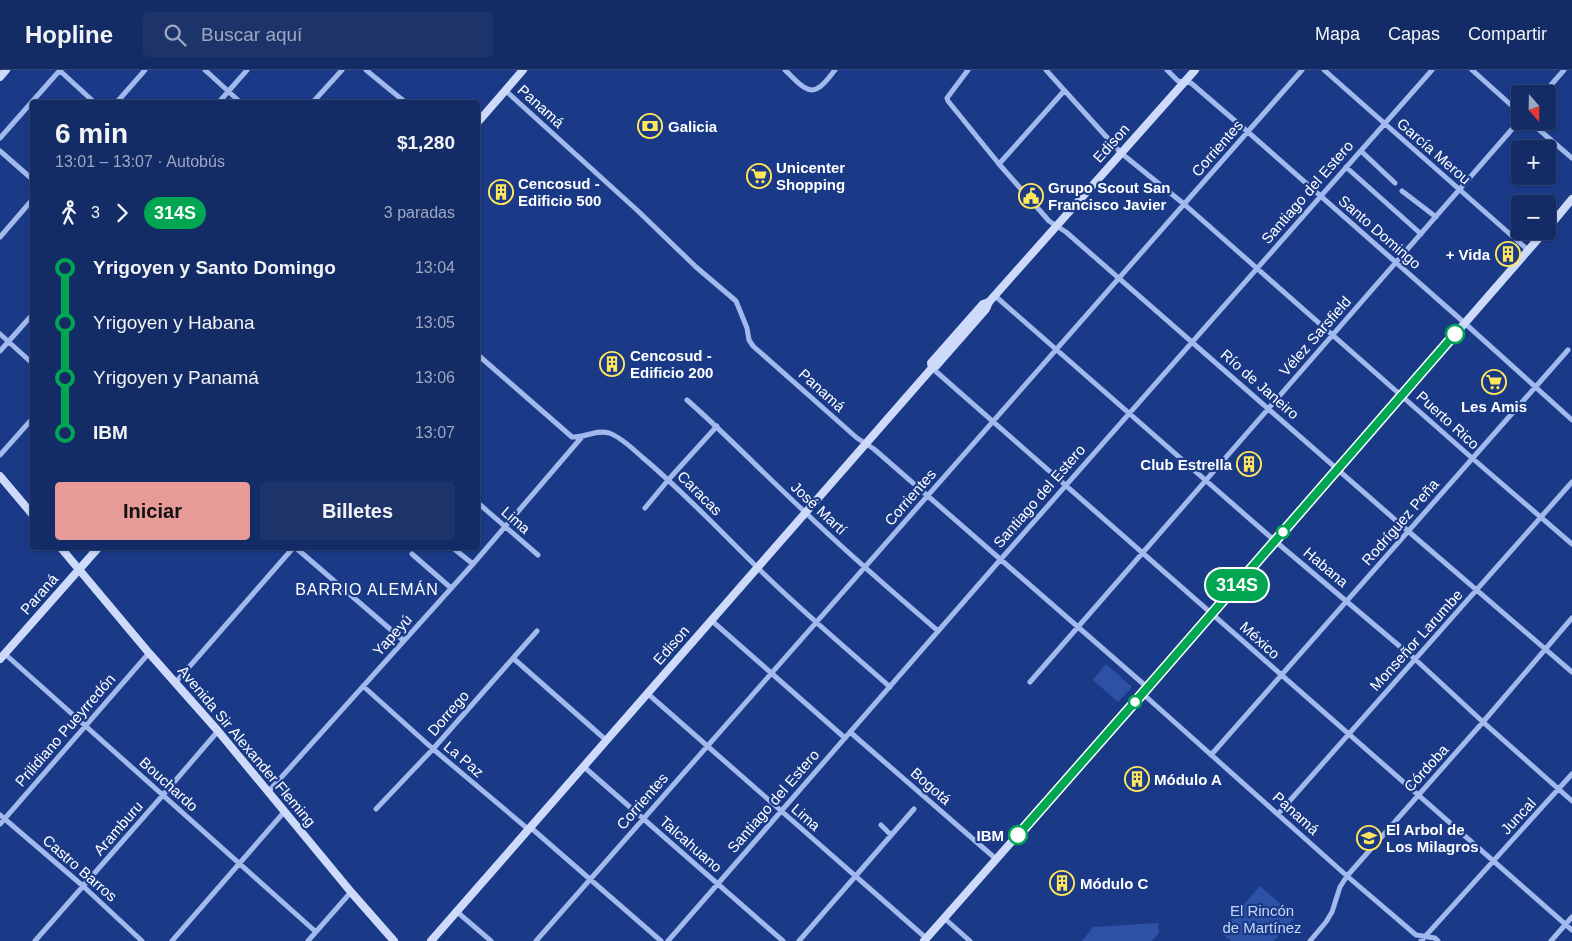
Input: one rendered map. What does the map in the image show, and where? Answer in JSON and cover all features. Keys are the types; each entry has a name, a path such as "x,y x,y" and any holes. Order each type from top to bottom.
{"street":[{"path":"0,77 6,70"},
{"path":"34,100 60,70 92,100"},
{"path":"118,100 145,70"},
{"path":"205,70 238,100"},
{"path":"221,100 247,70"},
{"path":"315,100 342,70"},
{"path":"366,70 403,100"},
{"path":"480,120 524,70"},
{"path":"786,70 804,87 810,90 817,90 835,70"},
{"name":"Río de Janeiro","path":"968,70 951,91 947,98 948,101 999,164 1049,221 1066,232 1572,672"},
{"name":"Puerto Rico","path":"1046,70 1121,153 1184,204 1572,544"},
{"name":"Santo Domingo","path":"1167,70 1178,81 1191,83 1248,132 1572,420"},
{"name":"Edison","path":"431,941 932,368 932,362 949,342 983,304 991,299 1195,70"},
{"name":"Corrientes","path":"536,941 1302,70"},
{"name":"García Merou","path":"1324,70 1528,250"},
{"name":"Santiago del Estero","path":"668,941 1129,413 1432,70"},
{"path":"1472,70 1511,105"},
{"path":"1551,85 1564,70"},
{"name":"Panamá","path":"506,91 638,210 696,266 736,300 747,328 749,340 753,346 857,438 874,449 1078,626 1211,755 1347,876 1416,934 1435,938 1438,941"},
{"path":"999,164 1064,91"},
{"path":"0,138 30,104"},
{"name":"Vélez Sarsfield","path":"1030,682 1511,130"},
{"path":"1539,130 1572,158"},
{"path":"0,151 30,177"},
{"path":"1361,151 1395,182"},
{"path":"1346,167 1421,234"},
{"path":"1402,191 1436,217"},
{"path":"1556,218 1572,199"},
{"path":"0,237 30,202"},
{"path":"26,207 30,210"},
{"path":"925,940 1145,691 1536,240"},
{"name":"Habana","path":"991,299 1057,349 1275,541 1416,660 1572,801"},
{"path":"0,351 30,317"},
{"path":"0,334 30,361"},
{"name":"Rodríguez Peña","path":"1211,755 1568,350"},
{"path":"480,357 572,437 581,438"},
{"name":"México","path":"932,368 1572,930"},
{"name":"José Martí","path":"687,400 864,568 938,631"},
{"path":"0,454 30,422"},
{"path":"645,508 668,479 716,426"},
{"name":"Caracas","path":"581,438 595,432 610,433 620,439 668,479 758,568 816,622 890,686"},
{"name":"Yapeyú","path":"269,791 451,588 581,438"},
{"path":"0,476 30,512"},
{"name":"Monseñor Larumbe","path":"1278,814 1572,482"},
{"name":"Lima","path":"480,505 538,555"},
{"name":"Avenida Sir Alexander Fleming","path":"63,550 269,791 351,892 394,941"},
{"name":"Paraná","path":"2,656 96,550"},
{"path":"176,682 293,550"},
{"path":"297,550 404,641"},
{"path":"455,550 472,564"},
{"path":"412,554 451,588"},
{"name":"Córdoba","path":"1310,941 1332,912 1340,887 1347,876 1572,618"},
{"path":"711,620 845,738"},
{"name":"Dorrego","path":"376,809 433,749 537,631"},
{"name":"Prilidiano Pueyrredón","path":"0,824 2,817 150,653"},
{"name":"Bouchardo","path":"2,656 86,726 316,932"},
{"path":"513,658 606,740"},
{"name":"La Paz","path":"363,686 433,749 590,879 660,941"},
{"name":"Lima","path":"647,693 925,940"},
{"name":"Aramburu","path":"35,941 218,731"},
{"name":"Bogotá","path":"850,732 996,859"},
{"name":"Talcahuano","path":"583,766 783,941"},
{"name":"Juncal","path":"1421,941 1572,774"},
{"path":"798,941 914,809"},
{"path":"172,941 285,811"},
{"name":"Castro Barros","path":"2,817 83,886 142,941"},
{"path":"881,825 892,835"},
{"path":"308,941 351,892"},
{"path":"456,911 491,941"},
{"path":"1551,941 1572,917"},
{"path":"944,918 970,941"}],"green space":[{"path":"1106,664 1132,687 1118,702 1093,680"},
{"name":"El Rincón de Martínez","path":"1260,886 1295,917 1274,941 1231,941 1220,932"},
{"path":"1158,923 1159,933 1152,941 1082,941 1093,927"}],"bus line":[{"name":"314S","path":"1018,835 1455,334"}],"place":[{"name":"Galicia","path":"650,126"},
{"name":"Unicenter Shopping","path":"759,176"},
{"name":"Cencosud - Edificio 500","path":"501,192"},
{"name":"Grupo Scout San Francisco Javier","path":"1031,196"},
{"name":"+ Vida","path":"1508,254"},
{"name":"Cencosud - Edificio 200","path":"612,364"},
{"name":"Les Amis","path":"1494,382"},
{"name":"Club Estrella","path":"1249,464"},
{"name":"Módulo A","path":"1137,779"},
{"name":"IBM","path":"1018,835"},
{"name":"El Arbol de Los Milagros","path":"1369,838"},
{"name":"Módulo C","path":"1062,883"}],"district":[{"name":"BARRIO ALEMÁN","path":"367,589"}]}
